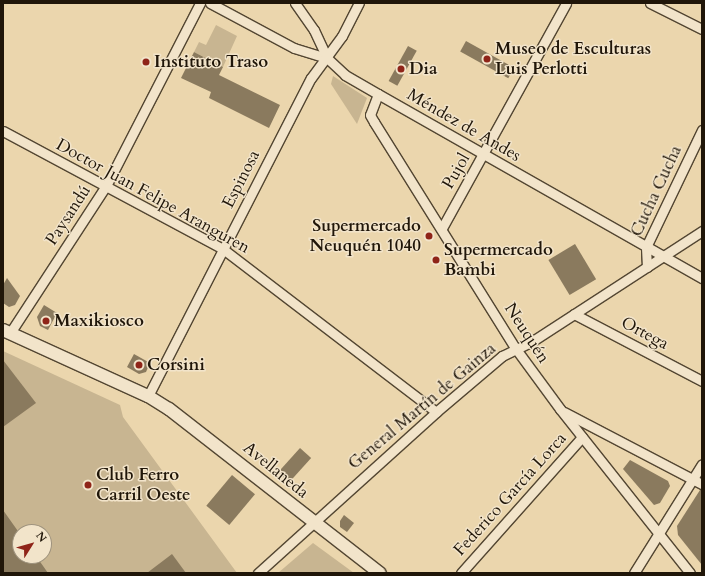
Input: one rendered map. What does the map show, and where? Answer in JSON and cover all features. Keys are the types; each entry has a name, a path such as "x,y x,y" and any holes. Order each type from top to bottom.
{"street":[{"name":"Paysandú","path":"6,332 106,186 200,3"},
{"name":"Méndez de Andes","path":"210,3 294,48 327,58 345,75 483,155 702,278"},
{"path":"295,3 314,30 327,58"},
{"name":"Espinosa","path":"148,396 311,78 342,36 359,3"},
{"name":"Pujol","path":"442,228 566,3"},
{"path":"650,3 702,29"},
{"name":"Neuquén","path":"378,94 370,115 442,228 516,349 560,409 690,573"},
{"name":"Cucha Cucha","path":"647,267 646,247 702,130"},
{"name":"Doctor Juan Felipe Aranguren","path":"3,131 223,249 436,412"},
{"name":"General Martín de Gainza","path":"258,573 436,412 502,356 574,314 702,231"},
{"name":"Ortega","path":"574,314 702,381"},
{"name":"Avellaneda","path":"6,332 148,396 222,448 313,522 380,573"},
{"path":"560,409 702,484"},
{"name":"Federico García Lorca","path":"461,573 582,437"},
{"path":"634,573 702,464"}],"shaded area":[{"path":"216,25 237,36 223,67 194,52 199,42 206,45"},
{"path":"333,76 367,98 357,124 331,84"},
{"name":"Club Ferro Carril Oeste","path":"3,351 120,405 123,417 237,573 3,573"},
{"path":"313,543 354,573 278,573"}],"building":[{"name":"Museo de Esculturas Luis Perlotti","path":"466,41 514,68 508,78 460,51"},
{"name":"Dia","path":"408,46 417,51 397,86 389,81"},
{"path":"194,52 223,67 219,75 280,105 269,128 209,98 211,92 181,78"},
{"path":"575,244 596,279 570,295 548,260"},
{"path":"7,278 20,296 15,305 9,307 3,303 3,285"},
{"name":"Maxikiosco","path":"44,305 57,313 48,330 40,326 37,317"},
{"name":"Corsini","path":"134,354 150,363 146,372 139,374 127,367"},
{"path":"3,360 36,403 3,427"},
{"path":"300,448 311,458 289,483 278,473"},
{"path":"630,460 668,481 670,486 660,503 654,505 623,469"},
{"path":"232,475 255,494 229,525 206,506"},
{"path":"700,490 702,490 702,565 678,535 677,526"},
{"path":"3,510 13,524 12,564 42,564 48,573 3,573"},
{"path":"344,515 354,523 347,532 340,527 340,521"},
{"path":"172,554 186,573 147,573"}],"place":[{"name":"Museo de Esculturas Luis Perlotti","path":"487,59"},
{"name":"Instituto Traso","path":"146,62"},
{"name":"Dia","path":"401,69"},
{"name":"Supermercado Neuquén 1040","path":"429,236"},
{"name":"Supermercado Bambi","path":"436,260"},
{"name":"Maxikiosco","path":"46,321"},
{"name":"Corsini","path":"139,365"},
{"name":"Club Ferro Carril Oeste","path":"88,485"}]}
